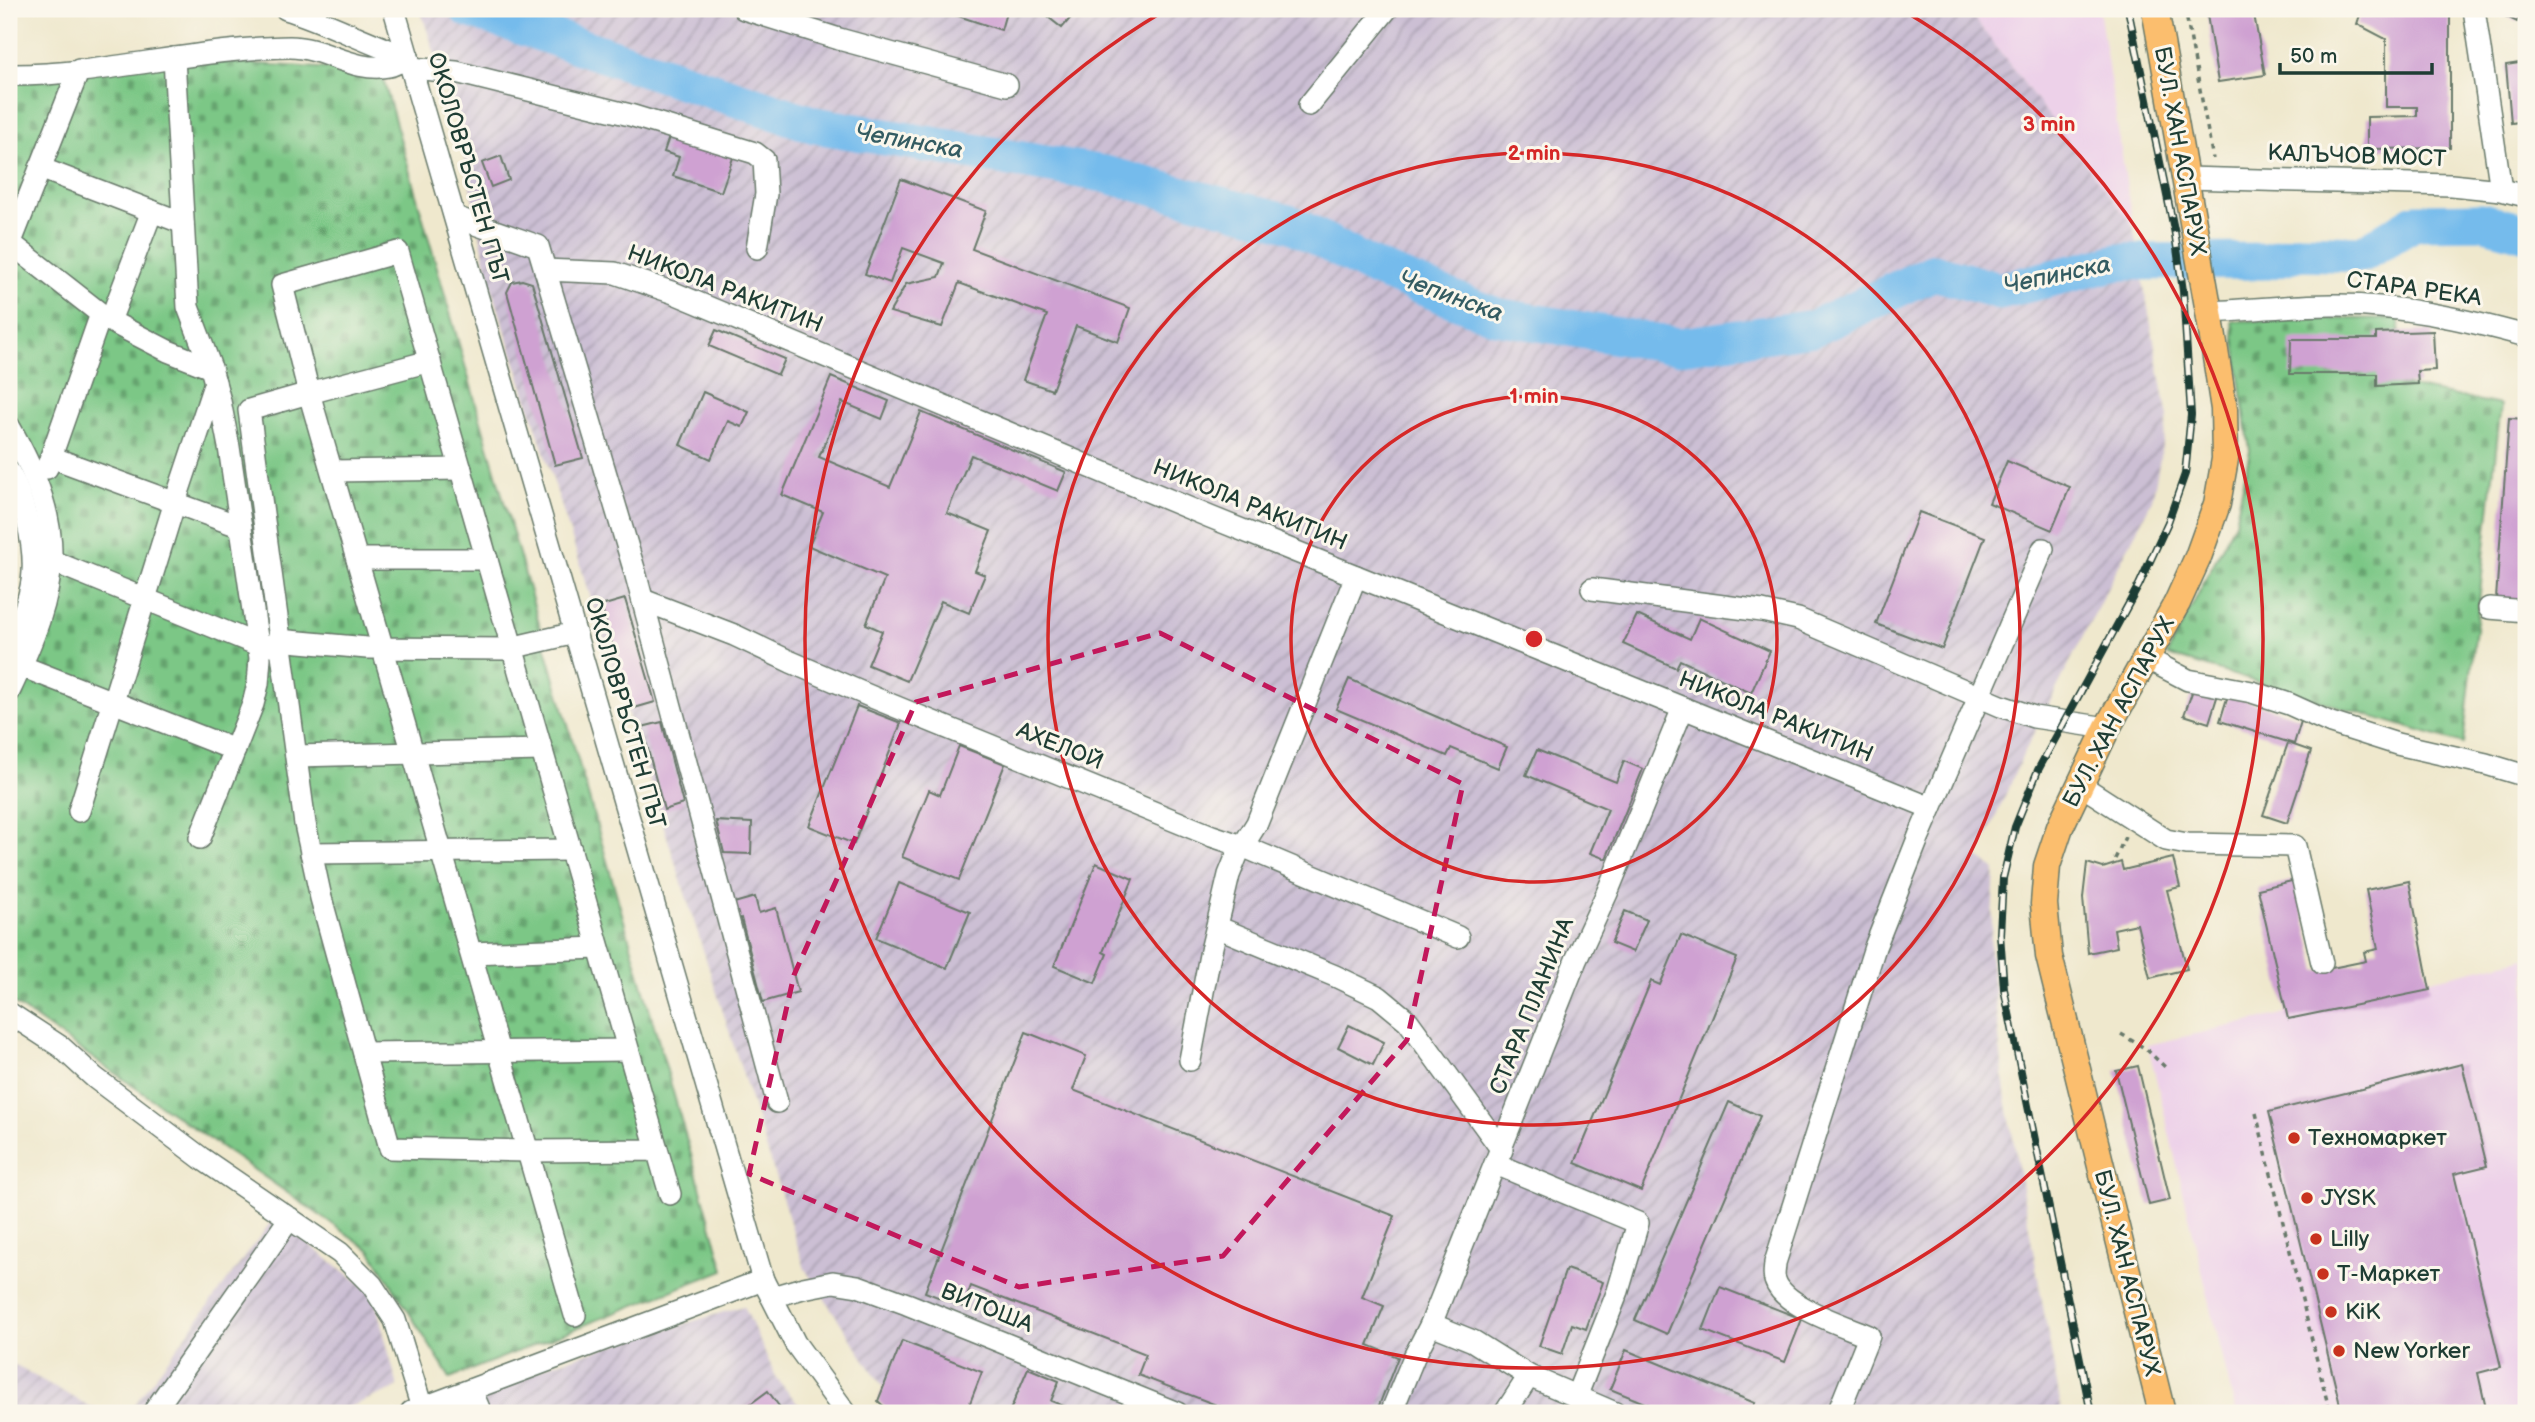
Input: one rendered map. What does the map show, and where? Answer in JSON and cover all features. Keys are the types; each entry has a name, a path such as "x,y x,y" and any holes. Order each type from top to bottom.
{"main road":[{"name":"БУЛ. ХАН АСПАРУХ","path":"2155,9 2209,312 2224,409 2225,459 2217,504 2177,603 2107,728 2060,827 2047,866 2044,904 2049,956 2162,1413"}],"street":[{"path":"286,9 320,20 410,62 630,115 740,147 764,160 766,194 757,248"},
{"name":"ОКОЛОВРЪСТЕН ПЪТ","path":"394,9 768,1289 795,1343 846,1413"},
{"path":"744,9 839,39 1007,85"},
{"path":"1309,105 1387,9"},
{"path":"2474,9 2501,190"},
{"path":"9,75 294,47 367,66 390,66 410,62"},
{"path":"174,58 188,307 213,375 229,447 241,527 296,756 321,898 390,1147 528,1152 657,1150"},
{"path":"79,70 9,244 105,318 213,375"},
{"path":"40,168 183,223"},
{"name":"КАЛЪЧОВ МОСТ","path":"2186,178 2451,185 2501,190 2526,196"},
{"path":"40,489 105,318 152,211"},
{"path":"454,216 538,246 643,600 777,1102"},
{"path":"575,1315 309,393 282,285 398,252 670,1194"},
{"name":"НИКОЛА РАКИТИН","path":"545,270 615,273 674,293 1197,512 1931,808"},
{"name":"СТАРА РЕКА","path":"2209,312 2333,304 2407,310 2487,325 2526,337"},
{"path":"200,838 235,750 269,644 249,410 430,361"},
{"path":"79,811 213,375"},
{"path":"9,426 40,489 50,523 51,561 48,593 15,658"},
{"path":"51,457 241,527"},
{"path":"332,471 461,469"},
{"path":"9,472 28,523 33,572 21,621 9,692"},
{"path":"1839,1413 1869,1336 1796,1304 1774,1279 1775,1263 1875,947 1931,808 2043,549"},
{"path":"357,559 487,559"},
{"path":"51,561 144,599 269,644 289,641 383,648 512,648 575,633"},
{"path":"1190,1060 1229,876 1242,846 1258,823 1356,576"},
{"path":"1592,589 1762,611 1798,619 1980,697 2034,717 2107,728"},
{"name":"АХЕЛОЙ","path":"643,600 734,635 872,697 1242,846 1458,937"},
{"path":"2489,608 2526,611"},
{"path":"15,658 114,702 235,750"},
{"path":"2146,659 2188,680 2252,692 2290,704 2332,723 2397,744 2526,776"},
{"name":"СТАРА ПЛАНИНА","path":"1391,1413 1431,1324 1576,960 1607,893 1683,708"},
{"path":"296,756 542,750"},
{"path":"2080,784 2166,839 2187,844 2295,846 2322,963"},
{"path":"311,853 571,850"},
{"path":"1217,927 1335,976 1379,998 1408,1021 1499,1157 1639,1223 1618,1291 1576,1397"},
{"path":"471,953 598,948"},
{"path":"9,1013 61,1047 95,1078 149,1120 340,1252 372,1284 395,1320 415,1411"},
{"path":"364,1053 628,1050"},
{"path":"153,1413 290,1218"},
{"name":"ВИТОША","path":"415,1411 768,1289 803,1288 833,1282 859,1286 907,1304 1177,1413"},
{"path":"1431,1324 1473,1340 1529,1376 1615,1413"},
{"path":"1506,1413 1529,1376"},
{"path":"471,1390 481,1413"}],"path":[{"path":"2185,9 2216,178"},
{"path":"2121,1034 2146,1049 2165,1067"},
{"path":"2256,1112 2330,1413"}],"highlighted area":[{"path":"1160,633 1463,784 1407,1040 1223,1256 1019,1287 749,1174 794,975 916,702"}],"shaded area":[{"path":"420,9 1967,9 2133,226 2168,417 2152,500 2022,757 1978,857 1995,869 1990,952 2005,1093 2062,1413 900,1413 805,1269 489,279 456,117"},
{"path":"1967,9 2099,9 2133,226"},
{"path":"2526,958 2526,1413 2236,1413 2148,1045"},
{"path":"274,1218 373,1293 398,1387 335,1413 128,1413"},
{"path":"744,1306 777,1379 806,1413 437,1413 558,1362"},
{"path":"9,1362 102,1413 9,1413"}],"green space":[{"path":"179,59 381,72 724,1270 450,1378 370,1250 9,1000 9,664 15,653 44,518 9,436 9,72"},
{"path":"2399,318 2401,385 2501,405 2463,744 2167,655 2235,522 2250,451 2232,321"}],"building":[{"path":"937,9 1007,9 1001,30"},
{"path":"1038,9 1078,9 1062,28"},
{"path":"2253,9 2265,75 2218,82 2207,15"},
{"path":"2362,9 2450,9 2450,148 2367,149 2367,117 2417,116 2417,107 2386,107 2386,39 2357,24"},
{"path":"2491,9 2524,9 2517,22"},
{"path":"2526,62 2526,121 2511,123 2506,65"},
{"path":"670,134 734,155 721,192 673,176 679,157 664,152"},
{"path":"501,156 509,180 491,187 482,163"},
{"path":"901,179 986,211 972,249 1130,308 1118,342 1076,326 1052,390 1023,380 1047,315 959,283 942,327 890,312 906,284 939,277 944,263 903,248 890,283 865,274"},
{"path":"522,280 532,283 583,458 555,465 507,292 512,282"},
{"path":"716,330 785,359 778,375 709,346"},
{"path":"2433,331 2435,370 2417,371 2418,384 2377,386 2377,374 2290,374 2291,339 2376,339 2376,333"},
{"path":"831,377 889,401 882,419 842,402 819,457 890,487 921,412 1066,472 1058,491 971,455 947,513 991,531 975,571 985,575 969,613 941,601 907,681 868,665 882,631 866,624 885,578 809,546 823,512 782,495"},
{"path":"703,392 749,412 742,427 728,421 711,459 680,445"},
{"path":"2509,418 2526,419 2526,601 2496,599"},
{"path":"2007,461 2070,487 2052,530 1989,503"},
{"path":"1919,512 1985,537 1942,649 1876,624"},
{"path":"625,599 655,702 631,709 601,606"},
{"path":"1637,615 1690,639 1699,618 1770,651 1751,693 1680,660 1676,668 1623,644"},
{"path":"1349,679 1507,747 1498,768 1451,748 1447,756 1336,709"},
{"path":"2194,687 2218,694 2209,723 2184,715"},
{"path":"2228,695 2302,718 2294,744 2220,721"},
{"path":"857,706 901,723 854,844 809,826"},
{"path":"662,722 683,804 664,810 642,727"},
{"path":"2288,743 2311,751 2287,823 2263,815"},
{"path":"959,746 1005,764 959,880 902,857 929,790 940,795"},
{"path":"1537,750 1616,782 1624,761 1643,769 1606,859 1590,853 1608,809 1526,775"},
{"path":"716,821 752,823 751,854 724,853"},
{"path":"2173,858 2180,887 2167,890 2187,969 2150,978 2137,924 2114,929 2117,947 2088,953 2083,898 2087,863 2103,868 2121,862 2123,870"},
{"path":"1096,863 1133,879 1103,952 1107,954 1095,983 1054,966"},
{"path":"2296,880 2317,971 2366,961 2364,952 2378,949 2366,890 2409,881 2430,990 2288,1019 2258,889"},
{"path":"899,883 970,912 947,968 876,938"},
{"path":"755,897 759,913 776,908 798,992 763,1002 741,918 738,919 734,903"},
{"path":"1625,911 1647,920 1633,952 1611,943"},
{"path":"1681,935 1737,958 1641,1191 1575,1163 1651,981 1660,985"},
{"path":"1349,1025 1384,1042 1373,1065 1338,1047"},
{"path":"1026,1032 1086,1056 1073,1090 1395,1216 1362,1297 1384,1306 1368,1345 1398,1357 1376,1413 1237,1413 1138,1375 1146,1354 971,1286 963,1307 925,1292"},
{"path":"2462,1064 2487,1166 2454,1174 2501,1367 2478,1373 2487,1413 2342,1413 2269,1112"},
{"path":"2138,1066 2170,1200 2149,1205 2116,1071"},
{"path":"1729,1102 1760,1116 1667,1334 1635,1320"},
{"path":"1566,1269 1603,1282 1586,1329 1572,1324 1562,1354 1539,1346"},
{"path":"1720,1287 1802,1319 1785,1362 1703,1330"},
{"path":"902,1341 982,1372 966,1413 891,1413 878,1401"},
{"path":"1626,1350 1755,1403 1753,1407 1768,1413 1669,1413 1610,1389"},
{"path":"1028,1368 1059,1381 1051,1401 1081,1413 1009,1413"},
{"path":"768,1391 784,1413 738,1413"}],"waterway":[{"name":"Чепинска","path":"468,9 815,125 1104,174 1292,224 1370,266 1496,316 1679,346 1814,328 1934,272 1999,291 2118,262 2267,261 2301,252 2362,254 2415,222 2482,221 2526,233"}],"railway":[{"path":"2091,1413 2004,989 2000,934 2003,878 2015,827 2038,770 2139,585 2168,522 2185,474 2191,415 2183,291 2175,234 2128,9"}],"place":[{"name":"Техномаркет","path":"2294,1138"},
{"name":"JYSK","path":"2307,1198"},
{"name":"Lilly","path":"2316,1239"},
{"name":"Т-Маркет","path":"2323,1274"},
{"name":"KiK","path":"2331,1312"},
{"name":"New Yorker","path":"2339,1351"}]}
